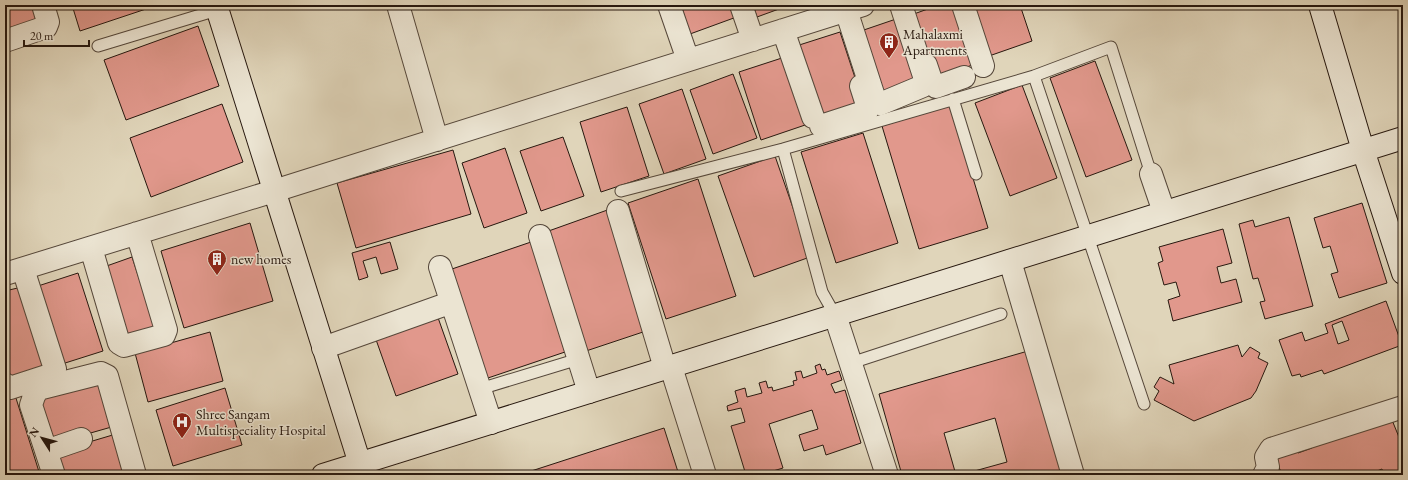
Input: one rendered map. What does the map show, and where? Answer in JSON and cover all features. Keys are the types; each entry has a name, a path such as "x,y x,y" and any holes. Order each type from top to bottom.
{"street":[{"path":"5,41 46,27 48,22 43,5"},
{"path":"398,5 437,140"},
{"path":"670,5 688,60"},
{"path":"741,5 757,38"},
{"path":"750,5 757,38"},
{"path":"843,9 876,103 880,104 923,86 926,82 901,5"},
{"path":"906,5 932,83 936,87 964,77"},
{"path":"963,5 983,66"},
{"path":"1320,5 1363,150 1403,273"},
{"path":"217,8 362,469"},
{"path":"784,30 817,121 867,111 868,108 843,30 843,9"},
{"path":"19,270 437,140 784,30 843,9"},
{"path":"323,475 362,469 485,424 1403,138"},
{"path":"1151,174 1164,212"},
{"path":"620,201 668,367 705,475"},
{"path":"91,248 119,344 124,346 164,335 166,330 137,233"},
{"path":"537,240 585,394 572,361 537,240"},
{"path":"1010,261 1073,475"},
{"path":"435,268 480,389 485,424 441,306 435,268"},
{"path":"19,270 60,364"},
{"path":"5,384 10,388 53,374 55,369 19,270"},
{"path":"323,348 441,306"},
{"path":"835,315 887,475"},
{"path":"54,475 31,406 34,396 38,390 101,373 107,376 135,475"},
{"path":"1264,475 1268,468 1266,457 1271,449 1403,407"},
{"path":"46,451 81,439"}],"lane":[{"path":"98,46 217,8"},
{"path":"620,201 783,149 1034,76 1111,48 1151,174"},
{"path":"1034,76 1144,404"},
{"path":"953,99 976,174"},
{"path":"783,149 822,292 835,315"},
{"path":"851,363 1001,314"},
{"path":"480,389 572,361"}],"building":[{"path":"5,5 38,5 44,23 5,36"},
{"path":"72,5 158,5 80,31"},
{"path":"681,5 739,5 742,15 690,34"},
{"path":"753,5 790,5 757,17"},
{"path":"939,5 958,5 978,63 933,79 911,15"},
{"path":"971,5 1020,5 1032,41 989,56"},
{"path":"1397,5 1403,5 1403,21"},
{"name":"Mahalaxmi Apartments","path":"899,18 922,85 878,100 855,33"},
{"path":"198,26 219,86 126,120 104,60"},
{"path":"840,32 863,102 815,118 793,47"},
{"path":"788,56 811,123 761,140 739,72"},
{"path":"1095,61 1132,160 1086,177 1050,78"},
{"path":"733,74 757,138 713,154 690,90"},
{"path":"1022,85 1057,178 1010,196 975,103"},
{"path":"682,89 706,159 664,174 639,104"},
{"path":"222,104 243,162 151,197 130,138"},
{"path":"951,105 988,228 919,249 882,126"},
{"path":"627,107 649,176 601,192 580,122"},
{"path":"863,133 898,243 836,263 801,152"},
{"path":"563,137 584,196 541,211 520,151"},
{"path":"505,148 527,213 484,228 462,163"},
{"path":"453,150 471,214 356,248 337,183"},
{"path":"775,156 810,257 754,277 718,176"},
{"path":"698,179 736,296 666,319 628,203"},
{"path":"1362,203 1387,283 1339,298 1331,274 1338,272 1330,246 1323,248 1314,218"},
{"path":"613,208 652,329 583,352 543,233"},
{"path":"1289,217 1313,306 1265,319 1260,302 1265,301 1258,278 1253,279 1239,224 1253,220 1255,227"},
{"name":"new homes","path":"250,223 273,301 184,328 161,251"},
{"path":"1223,229 1232,263 1217,267 1221,283 1236,279 1242,302 1173,321 1168,300 1180,296 1176,282 1164,285 1158,263 1163,261 1159,247"},
{"path":"390,242 398,269 381,274 376,257 363,261 368,277 359,280 352,253"},
{"path":"531,242 565,352 485,379 449,270"},
{"path":"132,257 155,327 124,338 101,268"},
{"path":"78,273 103,351 62,364 38,286"},
{"path":"26,286 50,371 7,383 5,376 5,291"},
{"path":"1386,301 1402,345 1324,374 1322,370 1301,377 1300,374 1292,376 1279,340 1302,332 1305,341 1328,333 1325,324","holes":["1342,321 1349,340 1338,344 1332,325"]},
{"path":"436,312 458,374 396,396 374,334"},
{"path":"210,332 223,381 148,402 135,353"},
{"path":"1238,345 1242,357 1250,347 1260,353 1258,358 1268,363 1256,391 1251,398 1194,421 1154,400 1159,391 1154,387 1160,377 1174,384 1169,365"},
{"path":"1028,351 1063,475 960,475 1007,462 995,418 944,433 956,475 902,475 879,394"},
{"path":"820,364 822,370 825,369 827,375 839,371 842,380 831,384 835,393 845,390 861,443 826,455 823,445 804,451 799,435 818,429 812,410 769,424 783,468 760,475 746,475 731,426 745,422 741,408 728,411 727,406 738,402 735,391 745,388 747,397 762,393 759,383 766,381 768,388 772,387 773,391 794,385 793,381 797,380 795,372 801,371 803,378 817,373 815,366"},
{"path":"103,379 115,426 52,444 39,396"},
{"path":"225,388 242,445 173,466 156,410"},
{"path":"15,395 40,475 5,475 5,398"},
{"path":"1392,420 1403,447 1403,475 1384,475 1382,469 1367,475 1282,475 1274,454 1295,446 1298,453 1312,448 1308,440"},
{"path":"664,428 679,475 522,475 522,474"},
{"path":"116,434 128,475 59,475 52,453"}],"place":[{"name":"Mahalaxmi Apartments","path":"889,59"},
{"name":"new homes","path":"217,276"},
{"name":"Shree Sangam Multispeciality Hospital","path":"182,439"}]}
